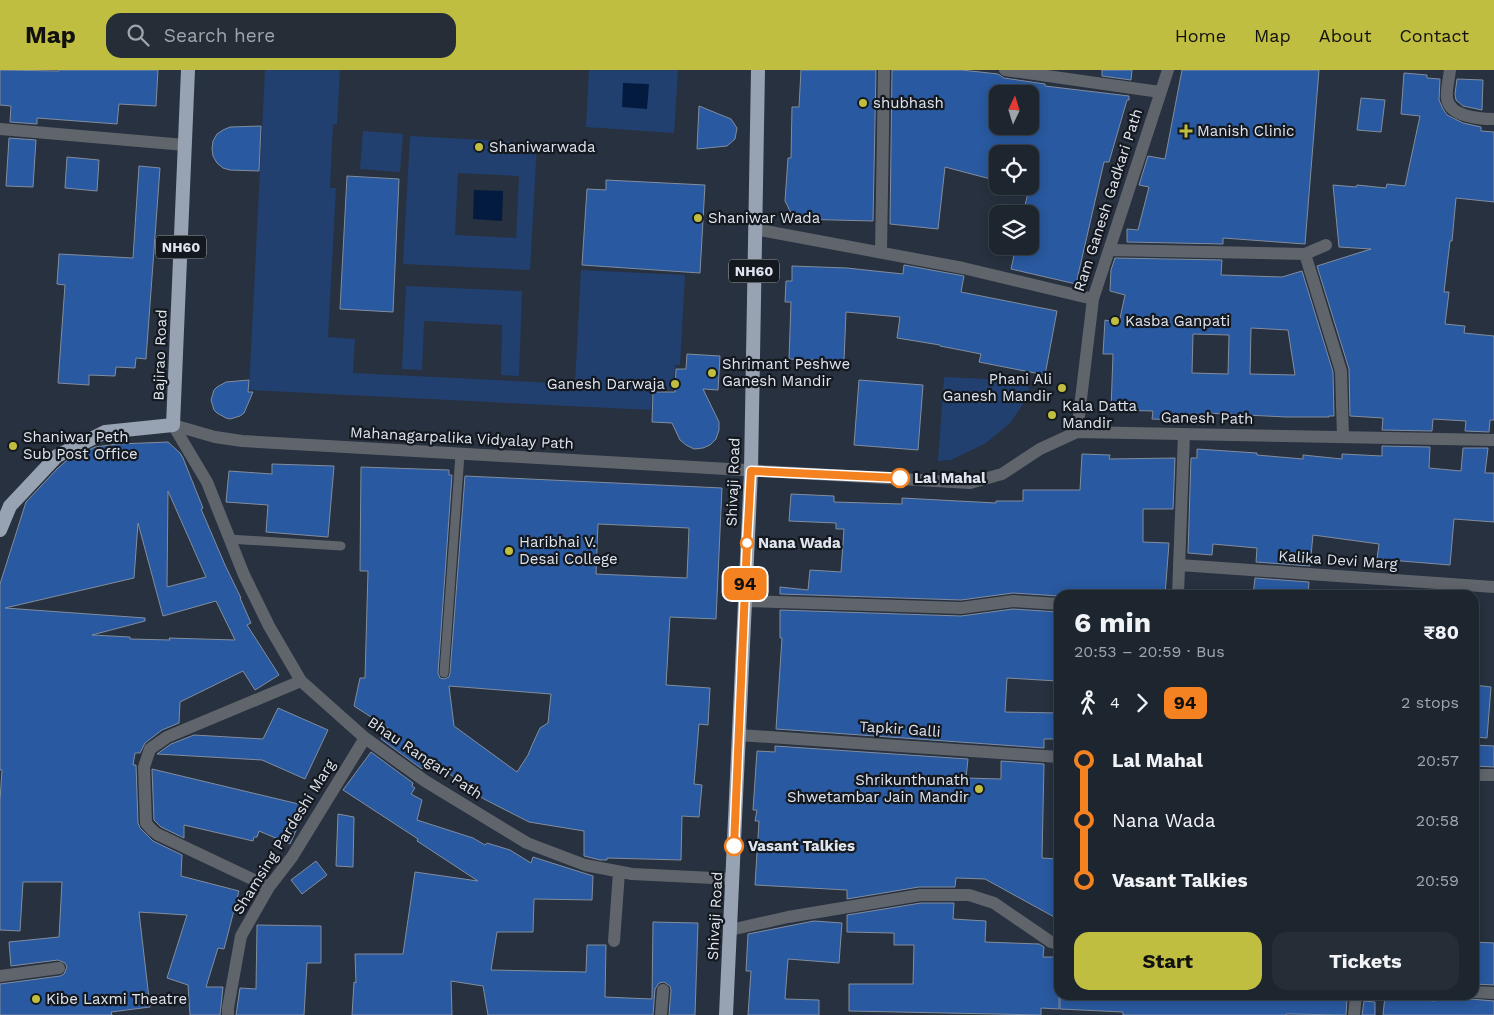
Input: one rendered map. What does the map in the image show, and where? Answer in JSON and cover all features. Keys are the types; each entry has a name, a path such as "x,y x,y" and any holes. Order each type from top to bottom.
{"highway":[{"name":"Bajirao Road","path":"174,425 188,70"},
{"name":"Shivaji Road","path":"726,1015 751,471 758,70"},
{"path":"1,525 10,506 57,456 105,432 174,425"}],"street":[{"path":"880,252 884,70"},
{"path":"1006,70 1160,92"},
{"name":"Ram Ganesh Gadkari Path","path":"1077,432 1092,299 1168,70"},
{"path":"1450,70 1447,99 1452,107 1464,115 1483,119 1494,118"},
{"path":"0,129 185,145"},
{"path":"755,229 963,268 1092,299"},
{"path":"1109,250 1305,254 1326,245"},
{"path":"1305,254 1341,371 1342,437"},
{"name":"Mahanagarpalika Vidyalay Path","path":"174,425 215,437 242,441 751,471"},
{"name":"Bhau Rangari Path","path":"174,425 207,482 244,575 269,626 301,681 365,738 425,781 527,843 584,865 632,874 733,879"},
{"name":"Ganesh Path","path":"751,471 970,483 1002,474 1040,449 1077,432 1494,440"},
{"path":"1178,590 1184,434"},
{"name":"Kalika Devi Marg","path":"1179,565 1494,587"},
{"path":"745,601 961,608 1013,601 1054,604"},
{"path":"269,887 157,834 151,829 146,823 144,767 150,749 167,737 301,681"},
{"name":"Tapkir Galli","path":"739,735 1054,757"},
{"name":"Shamsing Pardeshi Marg","path":"228,1015 241,936 269,887 292,857 365,738"},
{"path":"1479,775 1494,775"},
{"path":"614,941 619,872"},
{"path":"730,930 788,917 920,895 969,895 994,903 1054,943"},
{"path":"0,976 59,968"},
{"path":"660,1015 663,990"},
{"path":"1479,992 1494,993"},
{"path":"1354,1015 1356,1000"}],"lane":[{"path":"444,673 460,454"},
{"path":"229,539 341,546"}],"shaded area":[{"path":"265,70 340,70 337,124 333,124 330,188 336,188 328,337 355,339 353,373 575,384 581,270 685,275 680,365 675,365 673,390 652,389 651,410 249,390"},
{"path":"589,70 678,70 674,133 586,127"},
{"path":"623,83 649,84 647,109 622,107"},
{"path":"363,131 403,134 400,172 360,169"},
{"path":"410,136 537,143 530,270 403,264","holes":["458,173 519,176 516,238 455,235"]},
{"path":"474,190 503,191 502,221 473,219"},
{"path":"406,286 522,291 519,376 501,375 502,325 424,321 422,370 402,369"},
{"path":"944,377 1029,381 1028,397 1010,423 986,443 951,460 938,461"}],"building":[{"path":"0,70 158,70 156,106 119,104 117,124 37,118 37,124 10,122 11,106 0,105"},
{"path":"801,70 876,70 873,221 794,219 785,201 788,158 791,158 792,107 799,107"},
{"path":"892,70 962,70 998,74 1004,78 1045,84 1045,86 1129,96 1109,162 1104,162 1076,284 1011,269 1014,255 1039,255 1039,205 1025,205 1027,195 1039,195 1039,145 989,145 989,179 945,167 938,229 890,224"},
{"path":"1102,70 1132,70 1131,80 1102,76"},
{"path":"1182,70 1319,70 1305,244 1223,238 1223,244 1127,242 1127,229 1138,230 1149,187 1139,185 1148,156 1165,159"},
{"path":"1404,73 1427,75 1427,78 1440,79 1439,100 1447,115 1463,123 1481,127 1481,131 1494,132 1494,202 1456,198 1444,292 1449,292 1445,324 1465,326 1464,333 1494,336 1494,420 1490,420 1489,432 1465,431 1466,421 1433,419 1432,431 1382,430 1383,418 1350,416 1349,369 1317,266 1371,249 1339,247 1333,185 1386,188 1387,184 1405,186 1420,116 1401,114"},
{"path":"1457,79 1483,80 1482,110 1463,106 1456,100"},
{"path":"1361,98 1385,100 1381,132 1357,130"},
{"path":"699,106 731,119 737,128 735,139 727,146 697,149"},
{"path":"261,126 259,171 230,170 223,168 217,163 212,149 213,141 217,134 230,127"},
{"path":"9,138 36,140 33,187 6,186"},
{"path":"67,157 99,160 97,191 65,188"},
{"path":"139,166 160,168 146,359 136,358 135,368 116,367 115,376 89,375 89,385 58,383 65,285 57,284 59,254 133,258"},
{"path":"347,176 399,179 393,312 340,309"},
{"path":"606,180 705,185 700,273 582,265 587,189 606,190"},
{"path":"1115,258 1222,260 1221,275 1282,277 1302,271 1333,372 1334,416 1286,417 1206,413 1205,421 1152,419 1153,411 1111,410 1113,354 1103,354 1105,320 1119,323 1125,295 1110,291 1111,270","holes":["1251,328 1288,330 1295,375 1250,374","1193,334 1229,335 1228,374 1192,373"]},
{"path":"904,265 964,276 961,292 1057,311 1045,375 979,362 981,354 897,338 900,317 846,312 844,361 789,359 791,302 785,302 786,281 792,281 792,266 847,268 903,274"},
{"path":"687,354 720,356 718,390 703,389 719,422 719,430 716,439 710,445 703,448 694,449 686,445 680,440 672,423 652,422 653,392 675,392 676,369 686,369"},
{"path":"249,380 248,392 253,392 244,413 230,419 214,410 211,400 217,387 226,382"},
{"path":"859,380 923,385 918,450 854,445"},
{"path":"168,442 180,453 203,508 201,509 251,623 247,625 279,675 255,690 243,671 180,702 179,723 162,730 145,743 140,753 135,753 133,765 136,765 138,823 140,828 153,841 182,855 181,876 239,891 224,949 218,948 206,987 223,987 220,1015 190,1015 188,985 167,978 187,915 139,912 150,1007 111,1012 112,1015 0,1015 0,984 60,976 64,974 67,967 65,963 58,960 11,966 9,942 59,937 62,882 23,882 20,931 0,930 0,800 2,770 0,770 0,584 26,502 66,461 95,447","holes":["168,491 206,577 167,587","138,523 163,616 216,601 235,640 130,639 130,637 92,635 145,621 145,618 5,608 134,578"]},
{"path":"1382,446 1430,447 1429,468 1461,471 1463,448 1488,448 1485,473 1494,473 1494,522 1454,519 1450,565 1377,559 1379,544 1313,535 1310,566 1256,562 1257,548 1213,544 1212,555 1188,553 1191,458 1197,458 1197,449 1257,453 1257,455 1303,459 1303,455 1342,459 1342,454 1382,456"},
{"path":"1082,454 1110,455 1109,459 1175,458 1173,509 1143,509 1143,542 1169,543 1165,590 1054,590 1054,596 1013,593 961,600 780,594 780,587 808,590 810,570 841,572 844,529 836,529 836,523 789,521 791,494 834,496 834,502 902,504 902,498 996,503 996,501 1023,501 1023,490 1080,490"},
{"path":"272,464 334,466 328,537 266,532 268,505 226,502 229,471 272,474"},
{"path":"361,467 449,470 449,475 452,475 438,673 440,678 444,679 449,677 450,673 465,476 722,488 716,619 670,617 666,685 710,688 708,725 699,724 694,784 702,785 699,817 682,816 681,860 607,858 607,860 600,860 584,856 584,831 529,822 484,799 433,762 428,769 423,767 422,769 381,739 388,728 354,706 360,678 365,678 368,571 360,571","holes":["598,524 689,528 687,578 596,574","449,686 551,694 548,723 540,728 528,755 517,772 454,726"]},
{"path":"1255,578 1309,582 1308,590 1254,590"},
{"path":"1013,609 1054,612 1054,681 1007,678 1005,712 1054,713 1054,739 1044,739 1044,748 776,729 782,638 780,638 780,610 961,616"},
{"path":"1479,686 1491,687 1487,738 1479,737"},
{"path":"278,708 328,730 305,779 262,760 157,754 171,744 194,735 263,739"},
{"path":"1479,745 1494,746 1494,767 1479,766"},
{"path":"775,746 968,759 966,778 1001,779 1001,761 1044,764 1042,858 1054,859 1054,917 985,879 956,878 955,887 919,887 847,899 847,890 755,885 759,821 755,821 757,810 753,810 757,751 775,752"},
{"path":"371,752 413,783 412,786 415,788 411,794 422,800 417,820 473,838 485,845 487,843 510,850 531,863 533,857 593,876 592,900 534,899 533,932 497,932 491,970 586,972 587,945 606,945 605,997 652,999 653,922 698,923 695,1015 669,1015 671,990 670,986 664,982 659,983 655,989 653,1015 488,1015 483,986 451,981 452,1015 352,1015 354,982 356,983 355,954 403,954 415,872 478,881 343,790"},
{"path":"152,769 307,806 290,844 259,831 253,841 184,825 184,838 161,827 154,820"},
{"path":"338,814 354,817 353,867 336,866"},
{"path":"316,861 327,875 302,894 291,880"},
{"path":"921,903 954,903 953,919 986,921 985,942 1039,944 1044,947 1043,957 1054,957 1054,1000 1059,1000 1059,1009 1041,1008 1041,1015 849,1011 849,984 913,984 914,945 894,945 894,933 847,932 847,915"},
{"path":"814,921 842,923 839,963 788,959 785,999 819,1000 819,1015 748,1015 751,971 746,971 748,934"},
{"path":"257,925 321,926 321,963 307,963 304,1015 236,1015 240,988 256,989"},
{"path":"1479,942 1494,943 1494,985 1479,984"},
{"path":"1060,1000 1347,1000 1346,1015 1123,1015 1123,1012 1060,1009"},
{"path":"1385,1000 1494,1001 1494,1015 1383,1015"},
{"path":"1364,1001 1375,1002 1375,1015 1362,1015"}],"bus line":[{"name":"94","path":"734,846 751,471 900,478"}],"place":[{"name":"shubhash","path":"863,103"},
{"name":"Manish Clinic","path":"1186,131"},
{"name":"Shaniwarwada","path":"479,147"},
{"name":"Shaniwar Wada","path":"698,218"},
{"name":"Kasba Ganpati","path":"1115,321"},
{"name":"Shrimant Peshwe Ganesh Mandir","path":"712,373"},
{"name":"Ganesh Darwaja","path":"675,384"},
{"name":"Phani Ali Ganesh Mandir","path":"1062,388"},
{"name":"Kala Datta Mandir","path":"1052,415"},
{"name":"Shaniwar Peth Sub Post Office","path":"13,446"},
{"name":"Lal Mahal","path":"900,478"},
{"name":"Nana Wada","path":"747,543"},
{"name":"Haribhai V. Desai College","path":"509,551"},
{"name":"Shrikunthunath Shwetambar Jain Mandir","path":"979,789"},
{"name":"Vasant Talkies","path":"734,846"},
{"name":"Kibe Laxmi Theatre","path":"36,999"}]}
